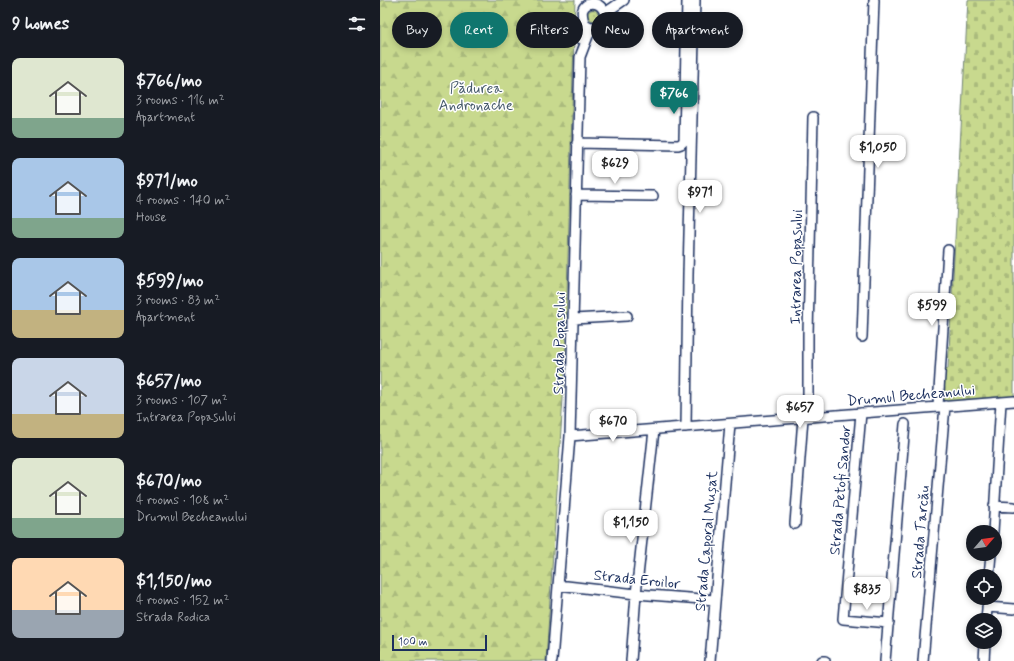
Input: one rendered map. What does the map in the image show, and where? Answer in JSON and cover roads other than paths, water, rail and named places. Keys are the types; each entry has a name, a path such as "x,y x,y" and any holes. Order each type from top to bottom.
{"street":[{"path":"597,5 614,0"},
{"path":"580,57 584,23 582,17 582,4 597,5 624,0"},
{"path":"577,143 678,145 683,142 687,0"},
{"path":"686,427 688,274 695,0"},
{"path":"862,337 864,233 872,84 874,0"},
{"path":"584,23 591,27"},
{"name":"Strada Popasului","path":"552,661 570,436 580,57 591,31"},
{"name":"Intrarea Popasului","path":"795,524 806,418 813,117"},
{"path":"576,196 653,196"},
{"name":"Strada Tarcău","path":"923,661 941,406 948,250"},
{"path":"574,319 627,316"},
{"name":"Drumul Becheanului","path":"570,436 1014,401"},
{"path":"993,525 1001,402"},
{"name":"Strada Petofi Sandor","path":"861,413 843,619 888,623"},
{"name":"Strada Caporal Mușat","path":"710,661 730,424"},
{"path":"885,661 905,424"},
{"path":"631,661 636,594 654,430"},
{"path":"994,506 1014,507"},
{"name":"Strada Eroilor","path":"558,585 636,594 715,600"},
{"path":"997,605 1014,609"},
{"path":"984,661 985,649"}],"park label":[{"name":"Pădurea Andronache","path":"476,96"}]}
